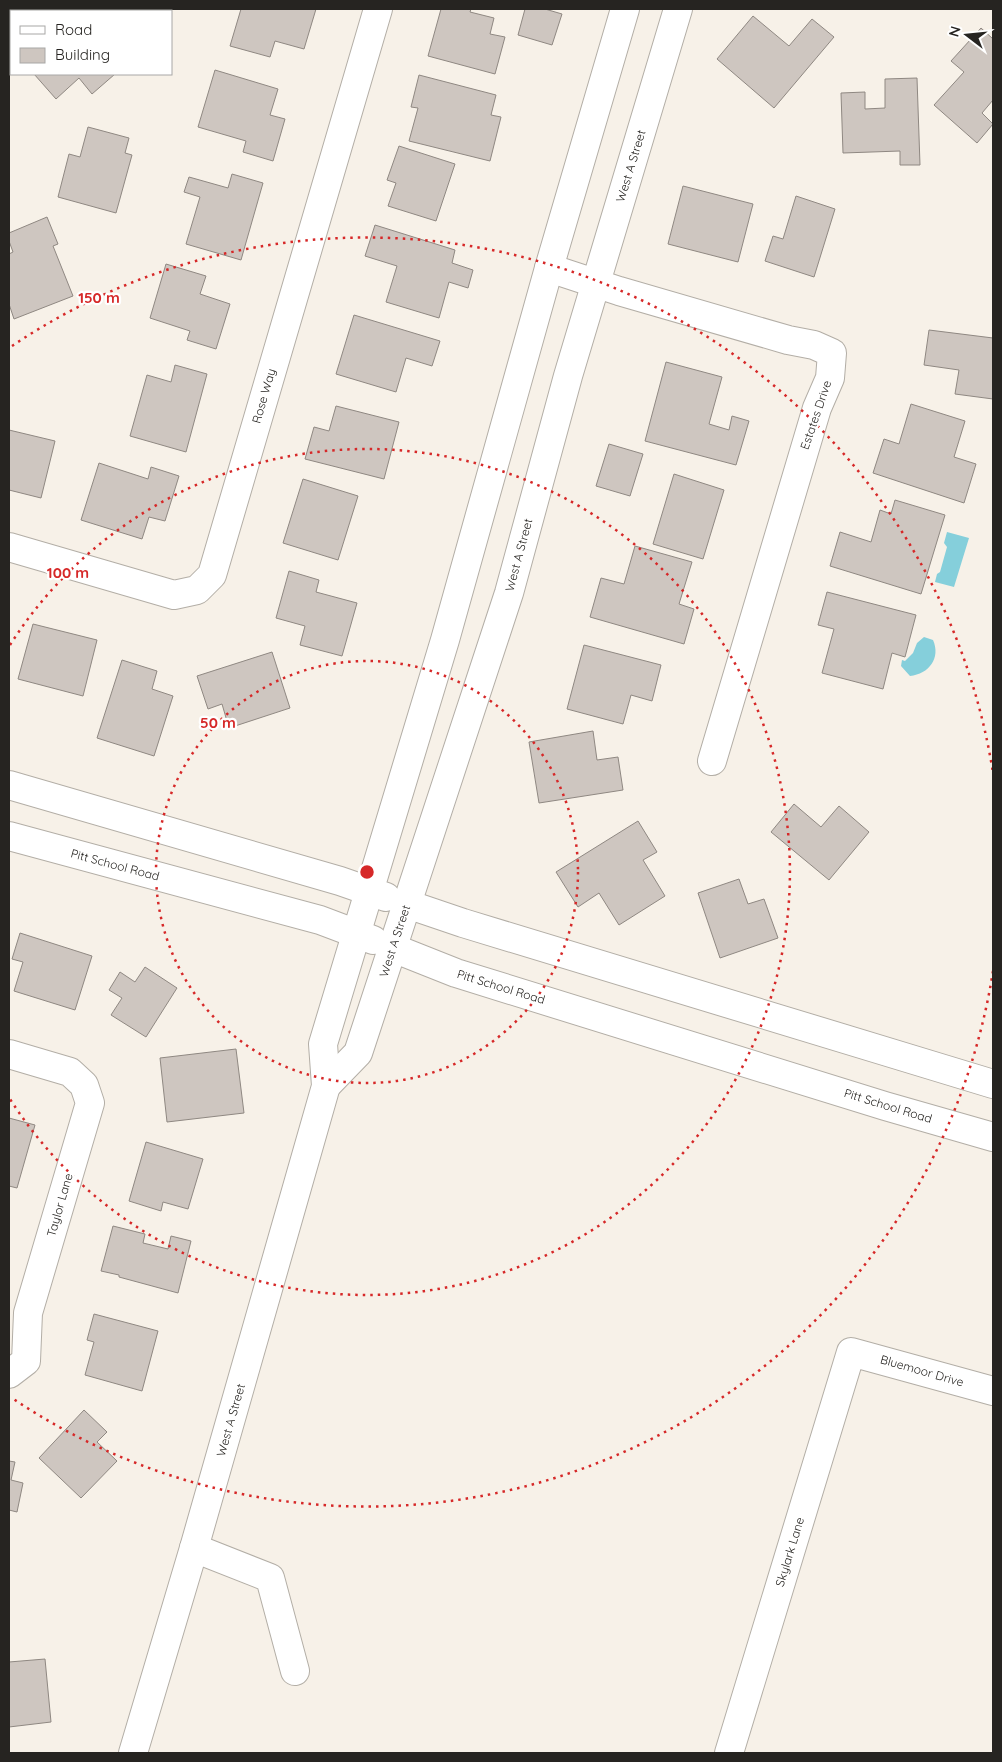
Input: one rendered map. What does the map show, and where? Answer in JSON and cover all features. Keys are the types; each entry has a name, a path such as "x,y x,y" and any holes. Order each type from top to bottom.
{"main road":[{"name":"Rose Way","path":"9,547 174,595 197,590 212,575 378,9"},
{"name":"West A Street","path":"133,1753 194,1548 326,1086 323,1044 448,630 549,268 625,9"},
{"name":"West A Street","path":"326,1086 358,1053 393,948 509,593 568,376 678,9"},
{"name":"Estates Drive","path":"549,268 788,340 814,345 832,353 830,378 817,408 712,761"},
{"path":"9,785 340,881 463,923 993,1084"},
{"name":"Pitt School Road","path":"9,836 320,920 456,974 993,1138"},
{"name":"Taylor Lane","path":"9,1374 26,1361 28,1313 90,1103 84,1085 70,1072 21,1057"},
{"name":"Bluemoor Drive","path":"851,1352 993,1391"},
{"name":"Skylark Lane","path":"729,1753 851,1352"},
{"path":"194,1548 270,1578 295,1671"}],"water":[{"path":"947,532 969,538 954,587 935,582 947,547 944,543"},
{"path":"924,637 933,640 935,647 934,659 932,664 923,672 910,676 901,666 902,660 905,661 913,653 917,643"}],"building":[{"path":"241,9 316,9 304,49 275,41 270,57 230,46"},
{"path":"441,9 471,9 470,12 494,18 490,34 505,37 495,74 428,56"},
{"path":"525,9 545,9 562,14 552,45 518,35"},
{"path":"753,16 789,46 812,19 834,37 774,108 717,59"},
{"path":"981,28 993,39 993,100 982,113 993,124 977,143 934,105 964,72 951,61"},
{"path":"215,70 278,89 270,115 285,119 273,161 243,152 246,141 198,127"},
{"path":"35,75 114,75 92,94 79,78 56,99"},
{"path":"419,75 496,95 491,115 501,117 490,161 409,141 418,108 411,107"},
{"path":"917,78 920,165 900,165 900,151 843,153 841,93 865,92 865,109 885,108 885,79"},
{"path":"88,127 129,138 125,153 132,155 116,213 58,197 69,154 80,157"},
{"path":"399,146 455,164 436,221 388,206 396,183 387,180"},
{"path":"232,174 263,183 241,260 186,244 200,197 184,192 189,177 228,188"},
{"path":"683,186 753,204 738,262 668,244"},
{"path":"796,196 835,209 814,277 765,261 773,236 783,239"},
{"path":"47,217 58,244 53,246 73,296 14,319 9,304 9,254 13,252 9,241 9,233"},
{"path":"375,225 455,250 452,263 473,270 468,288 449,282 439,318 386,302 397,266 365,256"},
{"path":"166,264 206,276 200,294 230,304 216,349 187,340 190,331 150,318"},
{"path":"354,315 440,341 432,366 406,358 396,392 336,374"},
{"path":"929,330 993,338 993,399 955,394 959,370 924,365"},
{"path":"666,362 722,377 709,424 729,430 732,416 749,421 736,465 645,441"},
{"path":"175,365 207,374 186,452 130,436 147,375 171,382"},
{"path":"911,404 965,421 954,457 976,464 964,503 873,473 884,439 899,444"},
{"path":"336,406 399,422 384,479 305,459 314,427 329,431"},
{"path":"9,430 55,441 41,498 9,490"},
{"path":"609,444 643,454 630,496 596,486"},
{"path":"99,463 148,479 151,467 179,476 165,521 149,517 142,539 81,520"},
{"path":"674,474 724,490 703,559 653,544"},
{"path":"303,479 358,496 338,560 283,543"},
{"path":"895,500 945,515 921,594 830,566 840,532 871,542 880,510 891,514"},
{"path":"635,546 692,562 679,604 694,609 684,644 590,617 601,578 624,584"},
{"path":"289,571 319,580 316,592 357,603 342,656 300,645 305,626 276,618"},
{"path":"827,592 916,615 905,657 892,653 883,689 822,673 834,629 818,625"},
{"path":"33,624 97,640 83,696 18,679"},
{"path":"584,645 661,665 652,701 631,695 623,724 567,709"},
{"path":"272,652 290,708 229,728 222,704 208,709 197,676"},
{"path":"122,660 157,671 152,689 173,696 154,756 97,738"},
{"path":"593,731 597,760 618,757 623,790 539,803 529,742"},
{"path":"794,804 821,827 839,806 869,832 829,880 771,832"},
{"path":"638,821 657,852 643,860 665,896 619,925 599,893 578,907 556,872"},
{"path":"739,879 748,904 764,899 778,938 720,958 698,893"},
{"path":"20,933 92,956 75,1010 14,991 23,962 12,959"},
{"path":"145,967 177,988 146,1037 111,1015 122,998 109,990 120,972 135,982"},
{"path":"236,1049 244,1113 167,1122 160,1058"},
{"path":"9,1118 35,1125 17,1188 9,1186"},
{"path":"146,1142 203,1159 188,1209 163,1202 161,1211 129,1201"},
{"path":"113,1226 145,1234 143,1243 168,1249 171,1236 191,1241 178,1293 101,1271"},
{"path":"94,1314 158,1331 142,1391 85,1375 94,1342 87,1340"},
{"path":"84,1410 107,1432 97,1442 117,1461 81,1498 39,1458"},
{"path":"9,1461 15,1462 11,1480 23,1483 17,1512 9,1510"},
{"path":"45,1659 51,1722 9,1727 9,1662"}]}
